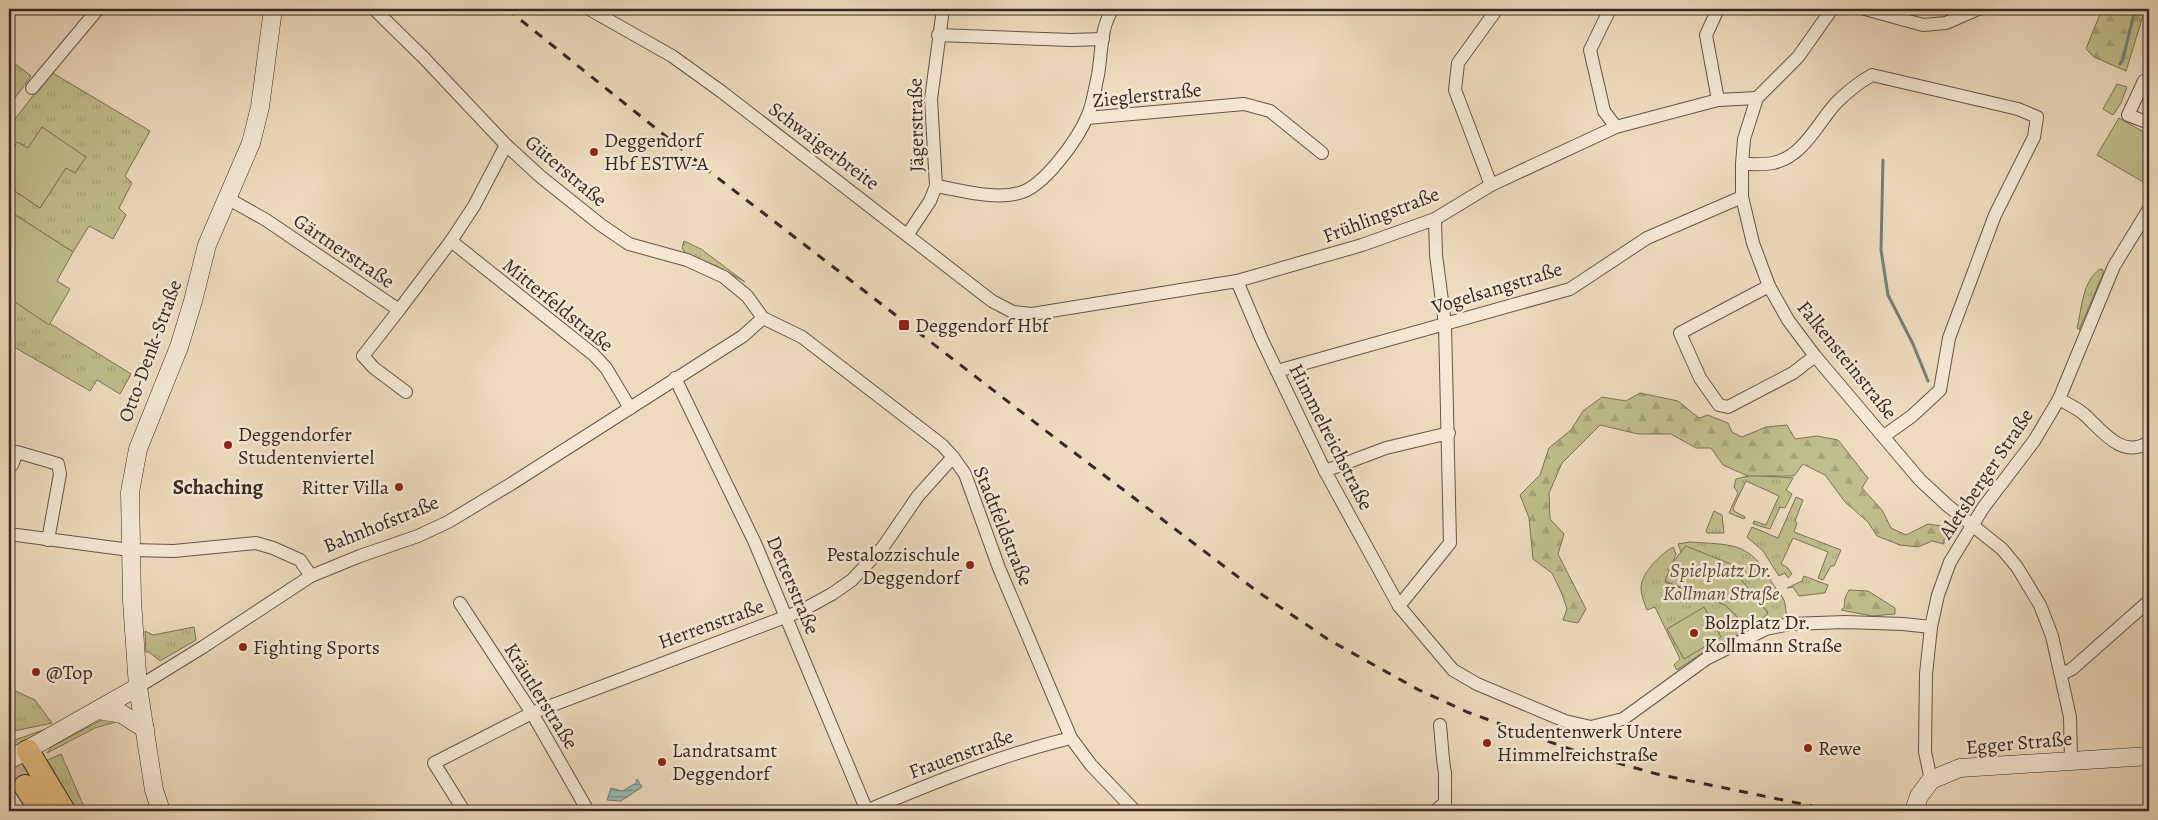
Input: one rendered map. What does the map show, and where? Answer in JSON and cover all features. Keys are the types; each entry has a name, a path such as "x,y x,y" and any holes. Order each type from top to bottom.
{"highway":[{"path":"18,756 64,811"},
{"path":"21,797 41,811"}],"street":[{"path":"32,88 98,9"},
{"name":"Otto-Denk-Straße","path":"161,811 154,790 138,687 130,550 130,492 138,448 179,347 207,245 251,143 260,107 273,9"},
{"name":"Güterstraße","path":"374,9 424,58 506,145 539,175 601,225 629,244 687,260 724,277 747,296 763,318"},
{"name":"Schwaigerbreite","path":"589,9 629,30 679,62 908,234 992,301 1013,312 1032,314"},
{"name":"Jägerstraße","path":"908,234 930,202 936,186 931,99 938,35 943,9"},
{"path":"1087,118 1097,79 1108,16 1113,9"},
{"path":"1492,185 1454,90 1458,63 1496,9"},
{"path":"1610,9 1590,50 1604,111 1616,127"},
{"path":"1718,9 1706,35 1718,100"},
{"name":"Falkensteinstraße","path":"1832,9 1798,57 1757,98 1744,139 1742,164 1742,197 1753,244 1769,286 1788,320 1815,356 1920,480 1947,505 2002,549 2022,574 2040,605 2052,636 2062,674 2070,717 2071,759"},
{"path":"1864,9 1923,25 1946,23 1978,9"},
{"path":"938,35 1032,39 1103,39"},
{"path":"1742,164 1774,163 1796,152 1816,130 1835,104 1852,87 1872,75 1885,76 2018,109 2037,117 2034,137 1995,215 1949,338 1940,390 1912,416 1884,436"},
{"path":"2144,81 2128,115 2149,123"},
{"name":"Frühlingstraße","path":"1032,314 1237,281 1362,245 1435,219 1492,185 1616,127 1718,100 1757,98"},
{"name":"Zieglerstraße","path":"936,186 1007,195 1030,190 1047,176 1087,118 1244,104 1270,111 1322,153"},
{"name":"Gärtnerstraße","path":"227,198 266,220 399,310 451,241 474,206 506,145"},
{"name":"Vogelsangstraße","path":"1277,371 1570,289 1647,238 1742,197"},
{"name":"Aletsberger Straße","path":"1931,780 1926,764 1926,674 1931,627 1938,595 1950,562 1972,524 2034,441 2060,399 2114,266 2149,209"},
{"path":"1399,606 1450,543 1449,433 1445,324 1436,255 1435,219"},
{"name":"Mitterfeldstraße","path":"451,241 594,355 606,368 630,408"},
{"name":"Himmelreichstraße","path":"1237,281 1277,371 1325,471 1399,606 1453,670 1477,684 1565,721 1591,728 1623,719 1706,659 1766,629 1790,624 1845,622 1931,627"},
{"path":"1769,286 1680,334 1700,378 1719,405 1728,407 1793,373 1815,356"},
{"path":"399,310 363,356 374,368 406,392"},
{"name":"Bahnhofstraße","path":"18,756 138,687 311,576 441,526 511,484 743,336 763,318"},
{"name":"Stadtfeldstraße","path":"763,318 802,337 942,445 954,457 965,474 999,568 1071,738 1091,765 1135,811"},
{"name":"Detterstraße","path":"675,378 755,543 787,616 866,811"},
{"path":"2060,399 2085,415 2105,435 2124,447 2139,447 2149,442"},
{"path":"1325,471 1386,448 1449,433"},
{"path":"9,466 12,465 17,452 58,464 60,474 48,540"},
{"name":"Herrenstraße","path":"464,811 434,763 532,713 787,616 832,594 852,580 883,547 918,496 954,457"},
{"path":"9,534 130,550 174,551 256,543 300,560 311,576"},
{"path":"2062,674 2072,669 2149,600"},
{"name":"Kräutlerstraße","path":"460,603 532,713 588,811"},
{"path":"98,710 122,714 145,729"},
{"path":"1435,811 1444,804 1446,772 1443,768 1444,760 1440,724"},
{"name":"Frauenstraße","path":"866,811 935,783 1043,744 1071,738"},
{"name":"Egger Straße","path":"1931,780 1960,768 2071,759 2149,756"},
{"path":"1914,811 1919,796 1931,780"}],"green space":[{"path":"2102,9 2145,9 2126,71 2094,57 2086,49"},
{"path":"9,59 31,76 9,106"},
{"path":"51,72 150,131 125,176 132,183 119,208 126,215 113,239 89,226 73,252 9,211 9,187 40,208 66,167 86,156 28,149 9,155 9,127"},
{"path":"2117,84 2127,87 2121,103 2113,115 2103,109"},
{"path":"2119,118 2149,135 2149,171 2143,182 2097,155"},
{"path":"42,127 86,157 75,173 66,168 40,208 9,187 9,155 17,142 28,148"},
{"path":"9,211 73,252 57,281 70,289 49,325 9,298"},
{"path":"684,241 701,249 745,282 717,266 686,254 682,248"},
{"path":"2100,269 2103,270 2103,274 2079,330 2077,328 2086,288 2094,274"},
{"path":"9,298 131,374 120,394 97,380 90,391 9,344"},
{"path":"1640,393 1678,401 1699,418 1708,415 1728,423 1732,432 1742,437 1766,427 1787,425 1795,439 1817,436 1838,440 1868,478 1862,488 1882,510 1891,528 1906,535 1928,524 1949,527 1951,535 1944,539 1944,544 1932,541 1918,547 1900,545 1877,536 1868,522 1845,502 1825,475 1803,464 1794,476 1748,476 1723,465 1711,448 1696,448 1671,434 1638,434 1600,425 1562,463 1549,493 1550,519 1564,534 1558,554 1586,609 1578,623 1563,620 1567,609 1552,573 1533,559 1529,518 1520,495 1540,475 1549,448 1571,430 1583,411 1602,397 1626,401"},
{"path":"1752,475 1793,478 1786,490 1792,494 1785,508 1780,507 1770,529 1753,524 1754,521 1766,525 1779,496 1746,481 1733,508 1734,511 1745,517 1744,519 1729,513 1738,493 1734,487 1736,479"},
{"path":"1796,497 1803,500 1795,521 1797,523 1794,532 1841,550 1834,566 1831,566 1823,580 1818,578 1828,552 1793,538 1781,564 1788,568 1792,574 1788,578 1785,573 1779,576 1763,551 1747,537 1752,527 1778,538"},
{"path":"1714,511 1722,515 1724,533 1707,533 1706,531"},
{"path":"1690,542 1728,545 1747,552 1755,558 1783,597 1787,619 1755,628 1754,625 1768,612 1742,581 1686,546 1681,552 1678,544"},
{"name":"Spielplatz Dr. Kollman Straße","path":"1686,546 1743,569 1742,581 1768,613 1750,629 1725,605 1665,581 1673,562"},
{"path":"1673,547 1676,554 1665,582 1725,605 1750,629 1708,649 1677,670 1674,665 1680,659 1655,607 1647,610 1641,587 1648,570 1663,554"},
{"path":"1804,576 1828,585 1825,593 1799,596 1793,587 1787,588 1802,581"},
{"path":"1849,590 1868,591 1895,608 1895,614 1872,616 1841,610 1844,608 1845,598"},
{"name":"Bolzplatz Dr. Kollmann Straße","path":"1704,607 1721,637 1684,659 1667,629"},
{"path":"194,627 196,640 160,661 149,652 146,652 145,631 153,635"},
{"path":"9,688 35,700 52,723 9,732"},
{"path":"105,718 119,721 95,728 47,753 51,747"},
{"path":"52,727 9,749 9,742"},
{"path":"61,754 86,811 69,811 41,763"}],"water":[{"path":"637,779 642,787 621,801 607,800 611,788 622,791 636,783"}],"waterway":[{"path":"2120,64 2123,59 2135,9"},
{"path":"1883,160 1881,250 1888,295 1913,344 1928,381"}],"tunnel":[{"path":"9,761 25,786"}],"railway":[{"path":"507,9 714,175 1063,444 1258,592 1329,640 1419,690 1467,712 1578,752 1657,774 1836,811"}],"place":[{"name":"Deggendorf Hbf ESTW-A","path":"594,152"},
{"name":"Deggendorf Hbf","path":"904,325"},
{"name":"Deggendorfer Studentenviertel","path":"228,445"},
{"name":"Ritter Villa","path":"399,487"},
{"name":"Pestalozzischule Deggendorf","path":"970,565"},
{"name":"Bolzplatz Dr. Kollmann Straße","path":"1694,633"},
{"name":"Fighting Sports","path":"243,647"},
{"name":"@Top","path":"36,672"},
{"name":"Studentenwerk Untere Himmelreichstraße","path":"1487,743"},
{"name":"Rewe","path":"1808,748"},
{"name":"Landratsamt Deggendorf","path":"662,762"}],"district":[{"name":"Schaching","path":"218,487"}]}
